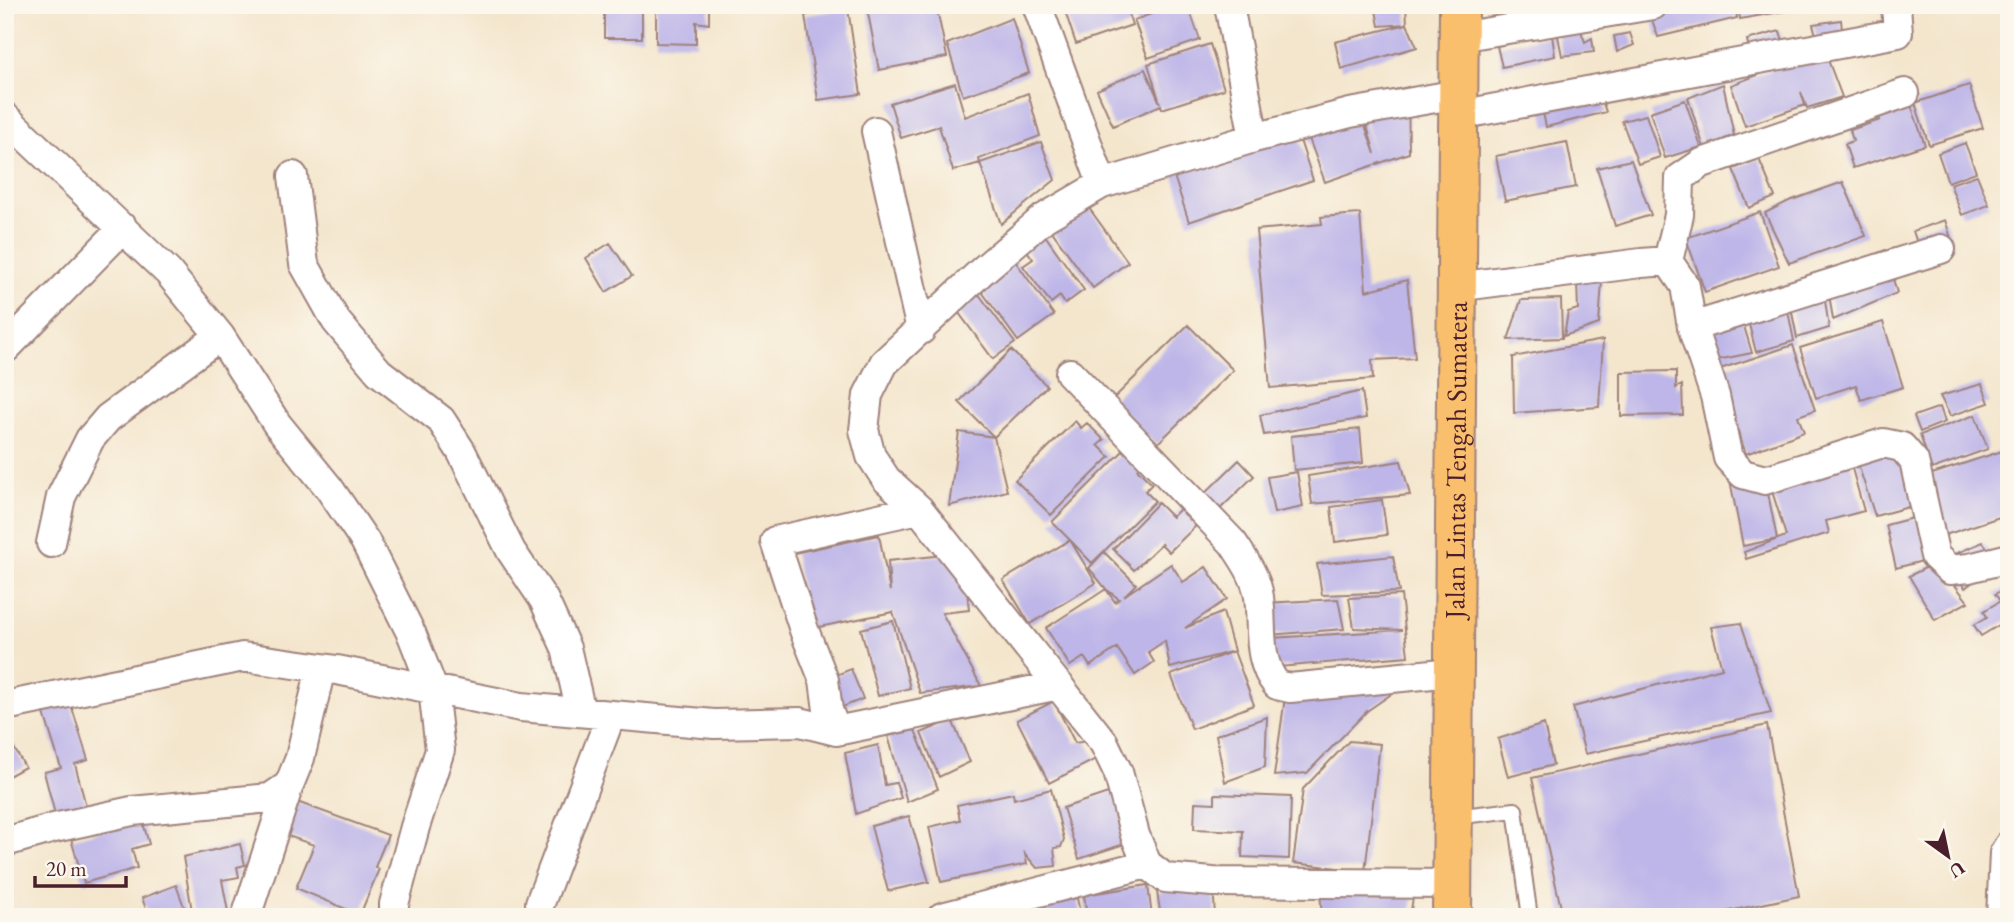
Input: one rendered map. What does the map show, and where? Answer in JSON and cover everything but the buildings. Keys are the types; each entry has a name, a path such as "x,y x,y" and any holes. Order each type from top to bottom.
{"highway":[{"name":"Jalan Lintas Tengah Sumatera","path":"1451,900 1459,21"}],"street":[{"path":"1037,5 1102,184"},
{"path":"1229,5 1254,138"},
{"path":"1459,21 1653,5"},
{"path":"1451,900 1165,878 1147,864 1135,835 1118,772 1104,743 919,509 886,480 871,456 864,430 868,395 884,363 982,271 1044,218 1102,184 1254,138 1350,113 1459,104 1898,33 1896,5"},
{"path":"1905,93 1702,163 1680,178 1679,215 1668,261 1685,286 1692,327 1715,396 1728,458 1743,474 1765,480 1883,443 1902,447 1914,461 1935,556 1950,570 2009,558"},
{"path":"5,117 168,272 220,336 277,424 329,488 365,541 412,635 433,689 439,750 394,904 394,917"},
{"path":"876,131 920,330"},
{"path":"293,176 304,264 336,321 379,372 441,420 461,451 511,551 544,600 566,648 581,712"},
{"path":"6,348 123,228"},
{"path":"1692,327 1941,249"},
{"path":"1456,287 1642,262 1668,261"},
{"path":"51,543 61,497 90,439 108,418 220,336"},
{"path":"1070,373 1233,543 1252,572 1259,596 1261,649 1268,675 1277,685 1290,688 1453,672"},
{"path":"836,731 828,710 824,680 804,630 775,541 919,509"},
{"path":"5,706 243,657 321,668 522,707 714,724 800,722 836,731 1059,685"},
{"path":"246,917 300,758 321,668"},
{"path":"540,903 611,715"},
{"path":"5,842 132,811 270,798 289,785"},
{"path":"2001,917 2004,853 2009,845"},
{"path":"942,917 1147,864"}],"lane":[{"path":"1451,817 1515,810 1530,917"}]}
